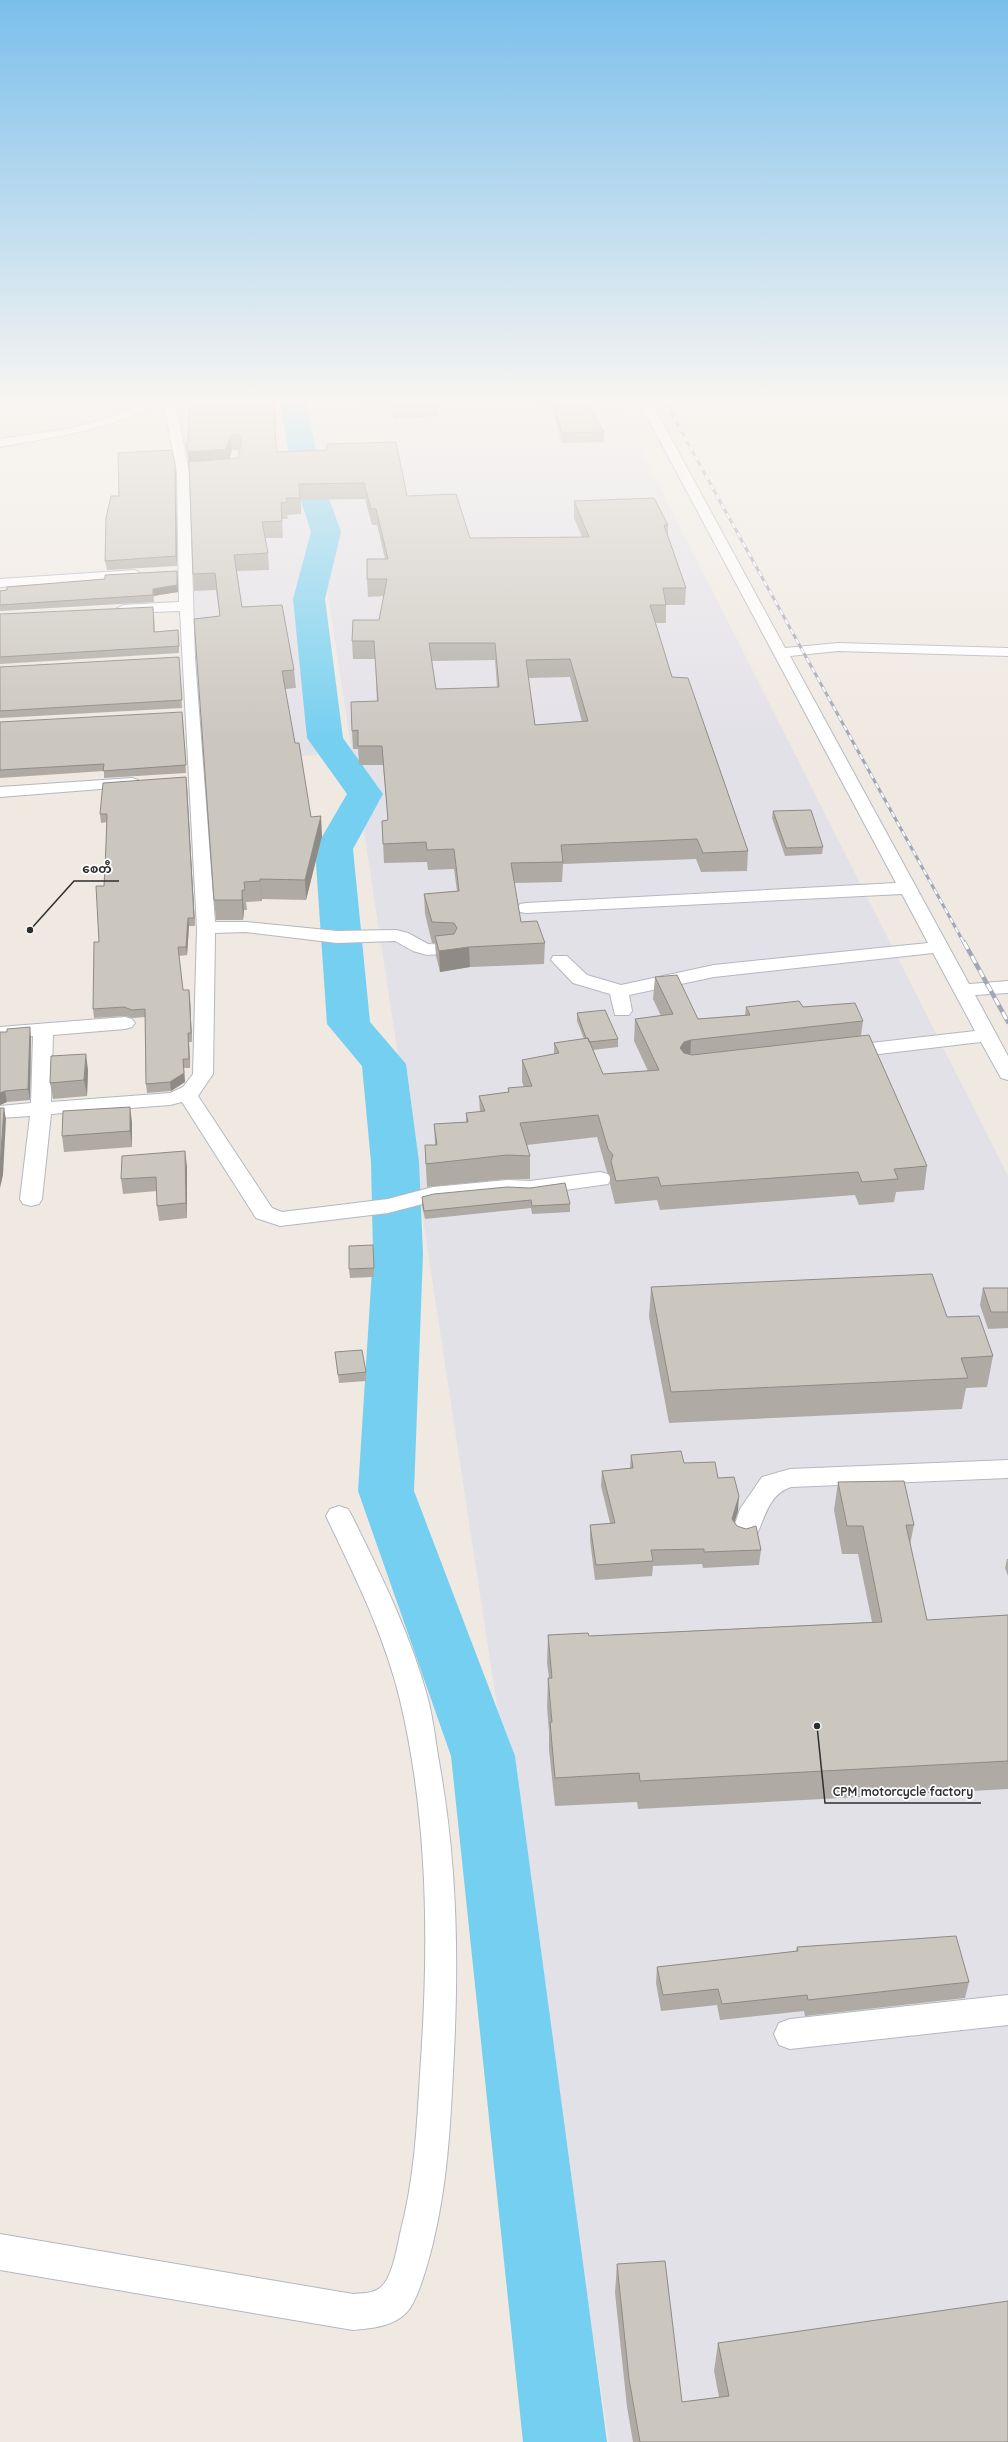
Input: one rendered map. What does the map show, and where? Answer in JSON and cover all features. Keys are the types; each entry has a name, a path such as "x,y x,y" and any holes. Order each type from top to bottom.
{"street":[{"path":"0,1112 170,1099 187,1095 198,1084 203,1074 206,928 188,779 190,713 186,606 178,571 186,512"},
{"path":"705,512 1008,1074"},
{"path":"0,583 147,573"},
{"path":"108,610 186,606"},
{"path":"781,653 828,647 1008,652"},
{"path":"172,659 188,658"},
{"path":"175,714 190,713"},
{"path":"0,792 149,782"},
{"path":"526,908 908,888"},
{"path":"206,928 246,927 337,937 403,936 417,946 427,949 447,949"},
{"path":"560,960 579,981 621,991 714,971 939,947"},
{"path":"963,990 1008,987"},
{"path":"621,991 619,993 622,1011"},
{"path":"0,1034 125,1023"},
{"path":"31,1199 41,1109 43,1030"},
{"path":"823,1055 987,1035"},
{"path":"187,1095 261,1208 280,1219 388,1206 433,1194 506,1187 530,1188 600,1178"},
{"path":"745,1533 753,1509 771,1484 790,1478 1008,1469"},
{"path":"0,2252 353,2312 380,2309 395,2299 410,2266 424,2209 431,2166 442,1990 442,1928 432,1803 414,1700 400,1654 373,1587 340,1516"},
{"path":"790,2034 1008,2010"}],"shaded area":[{"path":"181,512 310,512 312,519 317,755 198,763"},
{"path":"315,512 673,512 1008,1176 1008,2442 609,2442"}],"building":[{"path":"107,512 176,512 176,556 105,561"},
{"path":"191,512 281,512 282,521 262,522 268,553 234,555 242,607 282,605 294,670 282,671 295,743 299,743 311,817 321,816 305,880 260,879 260,881 244,882 245,890 242,890 242,900 214,900 194,619 220,616 215,573 193,574"},
{"path":"377,512 462,512 470,538 589,537 579,512 661,512 668,525 664,525 686,588 663,588 666,605 650,605 672,677 688,678 748,851 703,853 697,839 561,845 563,862 511,863 521,922 537,921 545,943 469,947 439,951 435,936 454,934 457,928 454,923 432,922 424,894 459,891 454,849 427,850 426,842 383,844 382,821 388,820 382,746 358,746 358,730 352,731 351,702 378,701 374,641 352,641 353,620 379,620 387,579 367,579 367,559 388,559","holes":["429,643 495,643 499,687 436,689","570,659 588,721 535,725 526,660"]},
{"path":"177,571 177,585 153,589 153,595 0,605 0,591 7,590 7,587 105,579 105,575"},
{"path":"153,607 154,632 178,630 179,646 0,657 0,614"},
{"path":"179,657 182,700 0,711 0,667"},
{"path":"182,712 186,765 103,771 104,764 0,770 0,722"},
{"path":"186,777 194,918 188,918 186,947 178,947 183,990 189,990 191,1033 188,1033 189,1059 183,1059 184,1073 170,1082 146,1084 145,1009 132,1010 124,1007 93,1009 94,942 99,942 96,886 104,886 106,845 107,814 100,814 103,783"},
{"path":"811,810 823,847 786,848 773,811"},
{"path":"677,975 698,1019 750,1015 746,1007 799,1001 803,1007 855,1003 863,1021 691,1040 684,1042 680,1048 684,1053 692,1055 869,1035 927,1166 894,1169 898,1179 862,1182 858,1172 661,1186 658,1177 616,1181 611,1161 613,1155 608,1149 598,1115 520,1123 530,1156 507,1155 426,1164 425,1145 437,1145 434,1124 468,1122 466,1113 485,1111 479,1096 509,1092 508,1088 532,1086 522,1060 559,1053 554,1043 588,1038 603,1074 659,1070 635,1019 673,1014 655,977"},
{"path":"605,1010 618,1039 589,1042 588,1038 586,1038 577,1013"},
{"path":"30,1027 28,1089 5,1091 0,1093 0,1032 7,1032 7,1029"},
{"path":"86,1054 84,1080 50,1083 51,1056"},
{"path":"130,1107 130,1131 62,1136 63,1111"},
{"path":"0,1108 4,1108 0,1167"},
{"path":"185,1151 186,1203 157,1206 156,1177 121,1179 122,1156"},
{"path":"565,1183 570,1204 532,1206 531,1200 424,1211 422,1197 434,1194 507,1187 530,1188"},
{"path":"373,1245 374,1268 349,1269 349,1246"},
{"path":"932,1274 947,1317 979,1316 993,1356 961,1358 968,1378 671,1392 651,1287"},
{"path":"983,1288 1008,1288 1008,1312 991,1312"},
{"path":"362,1350 366,1372 338,1375 335,1352"},
{"path":"681,1451 684,1463 715,1462 718,1478 734,1477 739,1496 732,1519 737,1526 746,1529 756,1526 761,1550 704,1552 704,1549 651,1550 653,1561 596,1565 590,1525 615,1523 602,1471 633,1468 631,1455"},
{"path":"904,1481 914,1525 906,1525 927,1620 1008,1615 1008,1761 640,1781 639,1773 555,1778 550,1722 552,1722 548,1678 552,1678 548,1635 588,1633 589,1636 882,1622 863,1526 847,1526 838,1482"},
{"path":"956,1936 969,1982 808,2000 807,1995 722,2004 718,1989 663,1995 657,1967 798,1951 797,1947"},
{"path":"665,2261 682,2402 729,2396 718,2343 1008,2301 1008,2442 640,2442 629,2379 617,2264"}],"waterway":[{"path":"319,512 326,532 309,599 325,738 365,794 334,849 349,1024 384,1064 395,1162 398,1254 386,1491 483,1756 565,2442"}],"railway":[{"path":"726,512 964,943"},
{"path":"964,942 1008,1022"}],"place":[{"name":"စေတီ","path":"30,930"},
{"name":"CPM motorcycle factory","path":"817,1726"}]}
